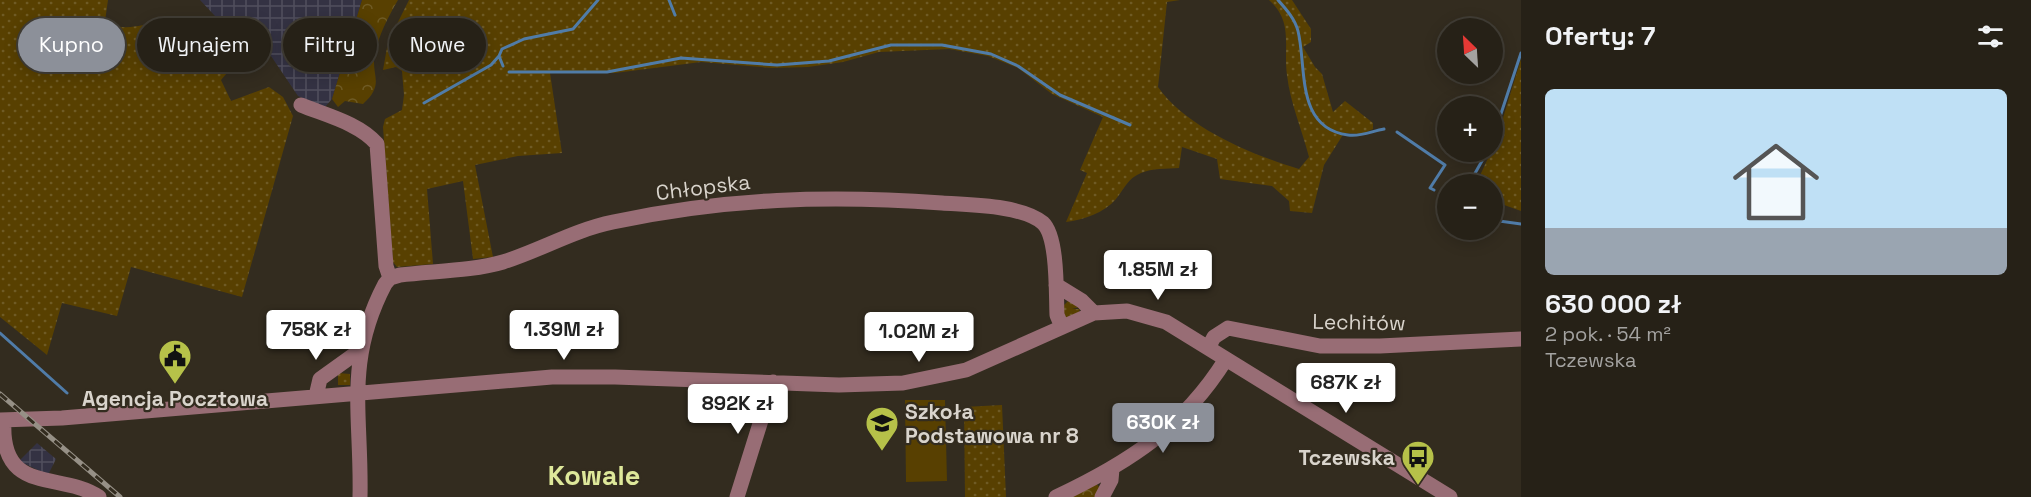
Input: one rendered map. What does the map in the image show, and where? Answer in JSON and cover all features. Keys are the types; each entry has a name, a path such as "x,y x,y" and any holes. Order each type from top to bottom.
{"street":[{"path":"300,105 358,128 370,135 377,144 386,266 390,278 381,291 359,351 356,392 360,497"},
{"name":"Chłopska","path":"390,278 502,262 584,230 680,208 729,202 867,200 975,205 1034,217 1045,225 1052,238 1057,315 1062,327"},
{"path":"1056,285 1082,301 1094,314"},
{"path":"99,497 91,491 33,479 14,468 7,454 2,421 552,377 871,385 936,377 966,370 1094,314 1112,311 1147,315 1166,322 1450,497"},
{"name":"Lechitów","path":"1208,348 1214,338 1227,328 1320,346 1380,346 1521,339"},
{"path":"316,396 320,379 359,351"},
{"path":"1056,497 1112,469 1180,420 1200,398 1226,359"},
{"path":"737,497 773,382"},
{"path":"1102,497 1111,480 1112,469"}],"shaded area":[{"path":"200,0 362,0 357,18 283,18 283,72 340,72 332,99 324,108 298,96 271,56 271,18 217,18"},
{"path":"37,443 56,459 48,475 19,461"}],"green space":[{"path":"0,0 108,0 105,18 18,18 18,72 125,72 125,27 137,26 137,72 228,72 221,80 231,101 269,87 283,97 293,116 242,297 131,267 117,316 62,303 47,355 0,317"},
{"path":"362,0 398,0 377,45 377,18 357,18"},
{"path":"409,0 1180,0 1167,2 1158,87 1170,102 1203,127 1241,148 1299,169 1309,157 1289,85 1285,26 1277,8 1269,0 1292,0 1311,29 1311,42 1303,47 1322,74 1333,112 1345,101 1373,123 1373,129 1362,134 1344,133 1324,165 1312,213 1290,211 1289,201 1272,186 1220,179 1217,159 1182,147 1179,168 1145,171 1129,181 1106,208 1086,218 1066,222 1087,173 1080,170 1103,117 1052,94 1018,68 988,56 949,49 879,52 843,62 808,67 772,68 701,62 615,73 550,73 562,153 518,156 475,165 493,257 473,259 463,181 427,189 433,264 397,267 393,262 383,127 385,119 402,110 404,95 402,72 486,72 486,18 400,18"},
{"path":"389,40 389,69 383,70"},
{"path":"1521,59 1521,211 1503,205 1503,174 1481,174 1486,162 1503,162 1503,118"},
{"path":"340,72 375,72 376,85 370,97 363,104 345,101 338,107 332,99"},
{"path":"1068,301 1080,307 1072,309 1080,309 1079,312 1065,318 1063,306"},
{"path":"338,373 350,374 350,385 338,385"},
{"path":"905,400 945,400 947,481 906,482"},
{"path":"1002,405 1006,497 965,497 964,407"},
{"path":"1096,483 1102,491 1099,497 1067,497"}],"waterway":[{"path":"503,66 499,56 502,49 524,39 573,29 598,0"},
{"path":"669,0 675,15"},
{"path":"1278,0 1297,27 1307,94 1311,109 1319,121 1331,130 1348,135 1362,135 1384,129"},
{"path":"509,72 607,72 681,58 777,65 829,61 891,45 942,45 991,54 1018,66 1060,95 1130,125"},
{"path":"1503,108 1521,53"},
{"path":"424,103 491,65 499,56"},
{"path":"1397,132 1445,165 1430,188 1434,190"},
{"path":"1475,174 1481,162"},
{"path":"1503,222 1521,224"},
{"path":"0,333 67,393"}],"railway":[{"path":"0,394 120,497"}],"place":[{"name":"Agencja Pocztowa","path":"175,385"},
{"name":"Szkoła Podstawowa nr 8","path":"882,452"},
{"name":"Tczewska","path":"1418,486"}],"district":[{"name":"Kowale","path":"594,475"}]}
